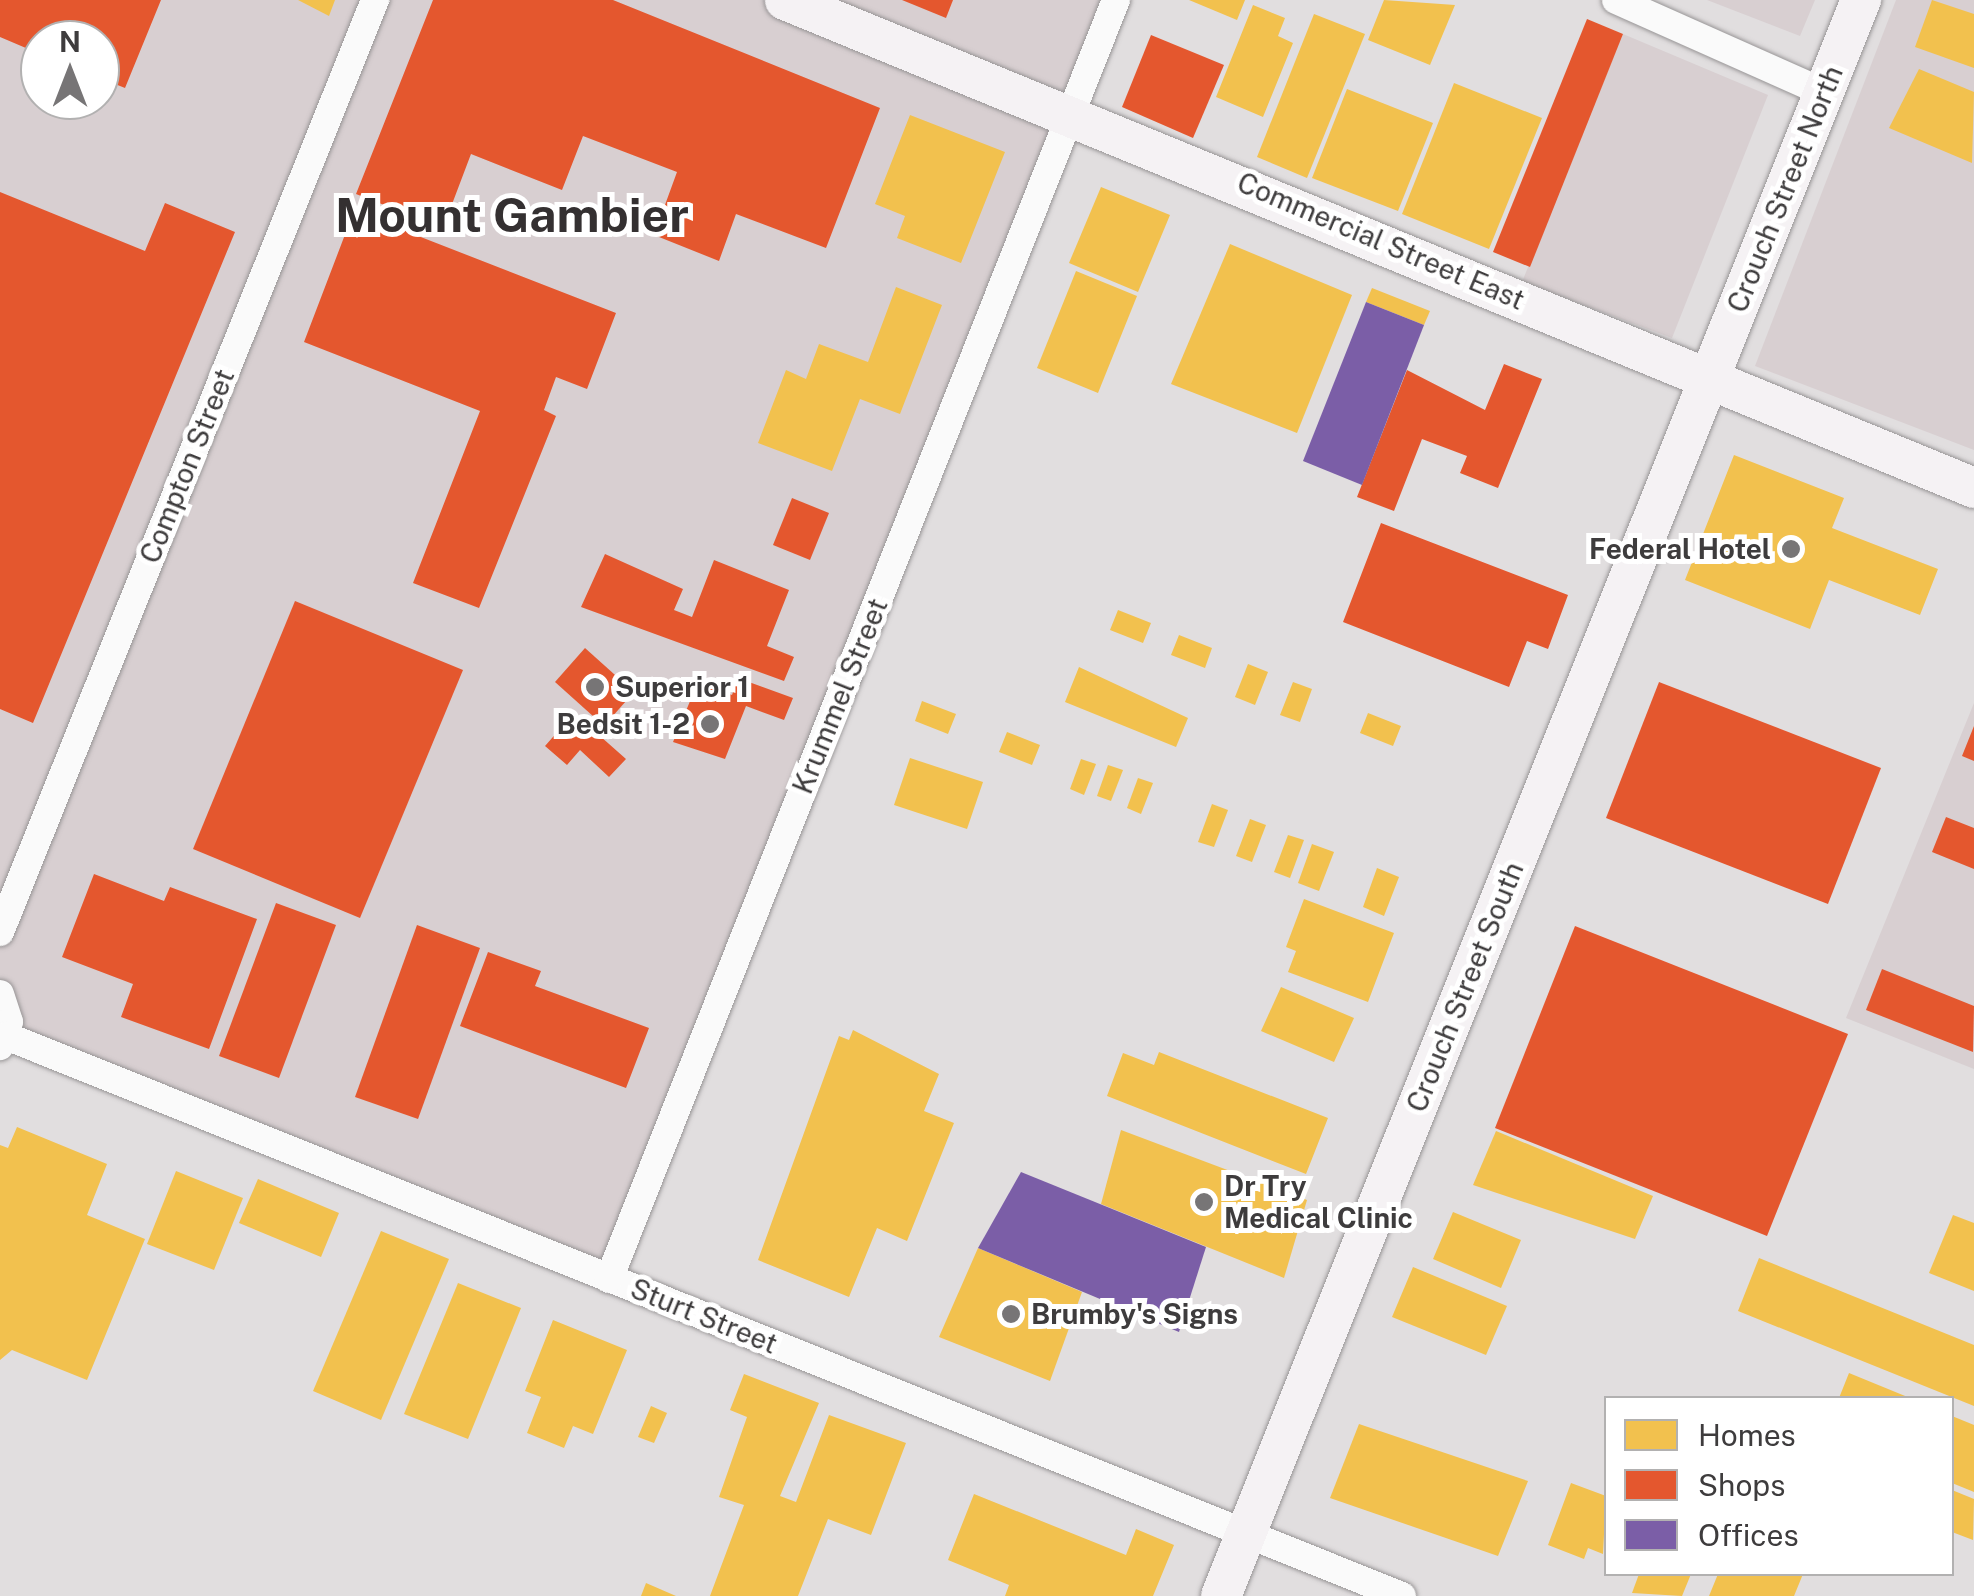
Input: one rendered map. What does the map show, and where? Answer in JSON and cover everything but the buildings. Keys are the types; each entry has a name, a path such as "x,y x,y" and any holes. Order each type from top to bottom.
{"street":[{"name":"Compton Street","path":"0,932 374,0"},
{"name":"Commercial Street East","path":"785,0 1071,112 1974,488"},
{"name":"Krummel Street","path":"610,1278 1116,0"},
{"path":"1616,0 1824,92"},
{"name":"Crouch Street North","path":"1709,378 1861,0"},
{"name":"Crouch Street South","path":"1221,1596 1709,378"},
{"path":"0,994 3,1041"},
{"name":"Sturt Street","path":"3,1041 610,1278 1402,1596"}],"shaded area":[{"path":"0,0 1115,0 609,1279 0,1034"},
{"path":"1707,0 1815,0 1800,36"},
{"path":"1896,0 1974,0 1974,450 1755,366"},
{"path":"1623,34 1768,95 1672,338 1522,282"},
{"path":"1974,703 1974,1069 1846,1018"}],"place":[{"name":"Federal Hotel","path":"1791,549"},
{"name":"Superior 1","path":"595,687"},
{"name":"Bedsit 1-2","path":"710,724"},
{"name":"Dr Try Medical Clinic","path":"1204,1202"},
{"name":"Brumby's Signs","path":"1011,1314"}],"district":[{"name":"Mount Gambier","path":"512,215"}]}
